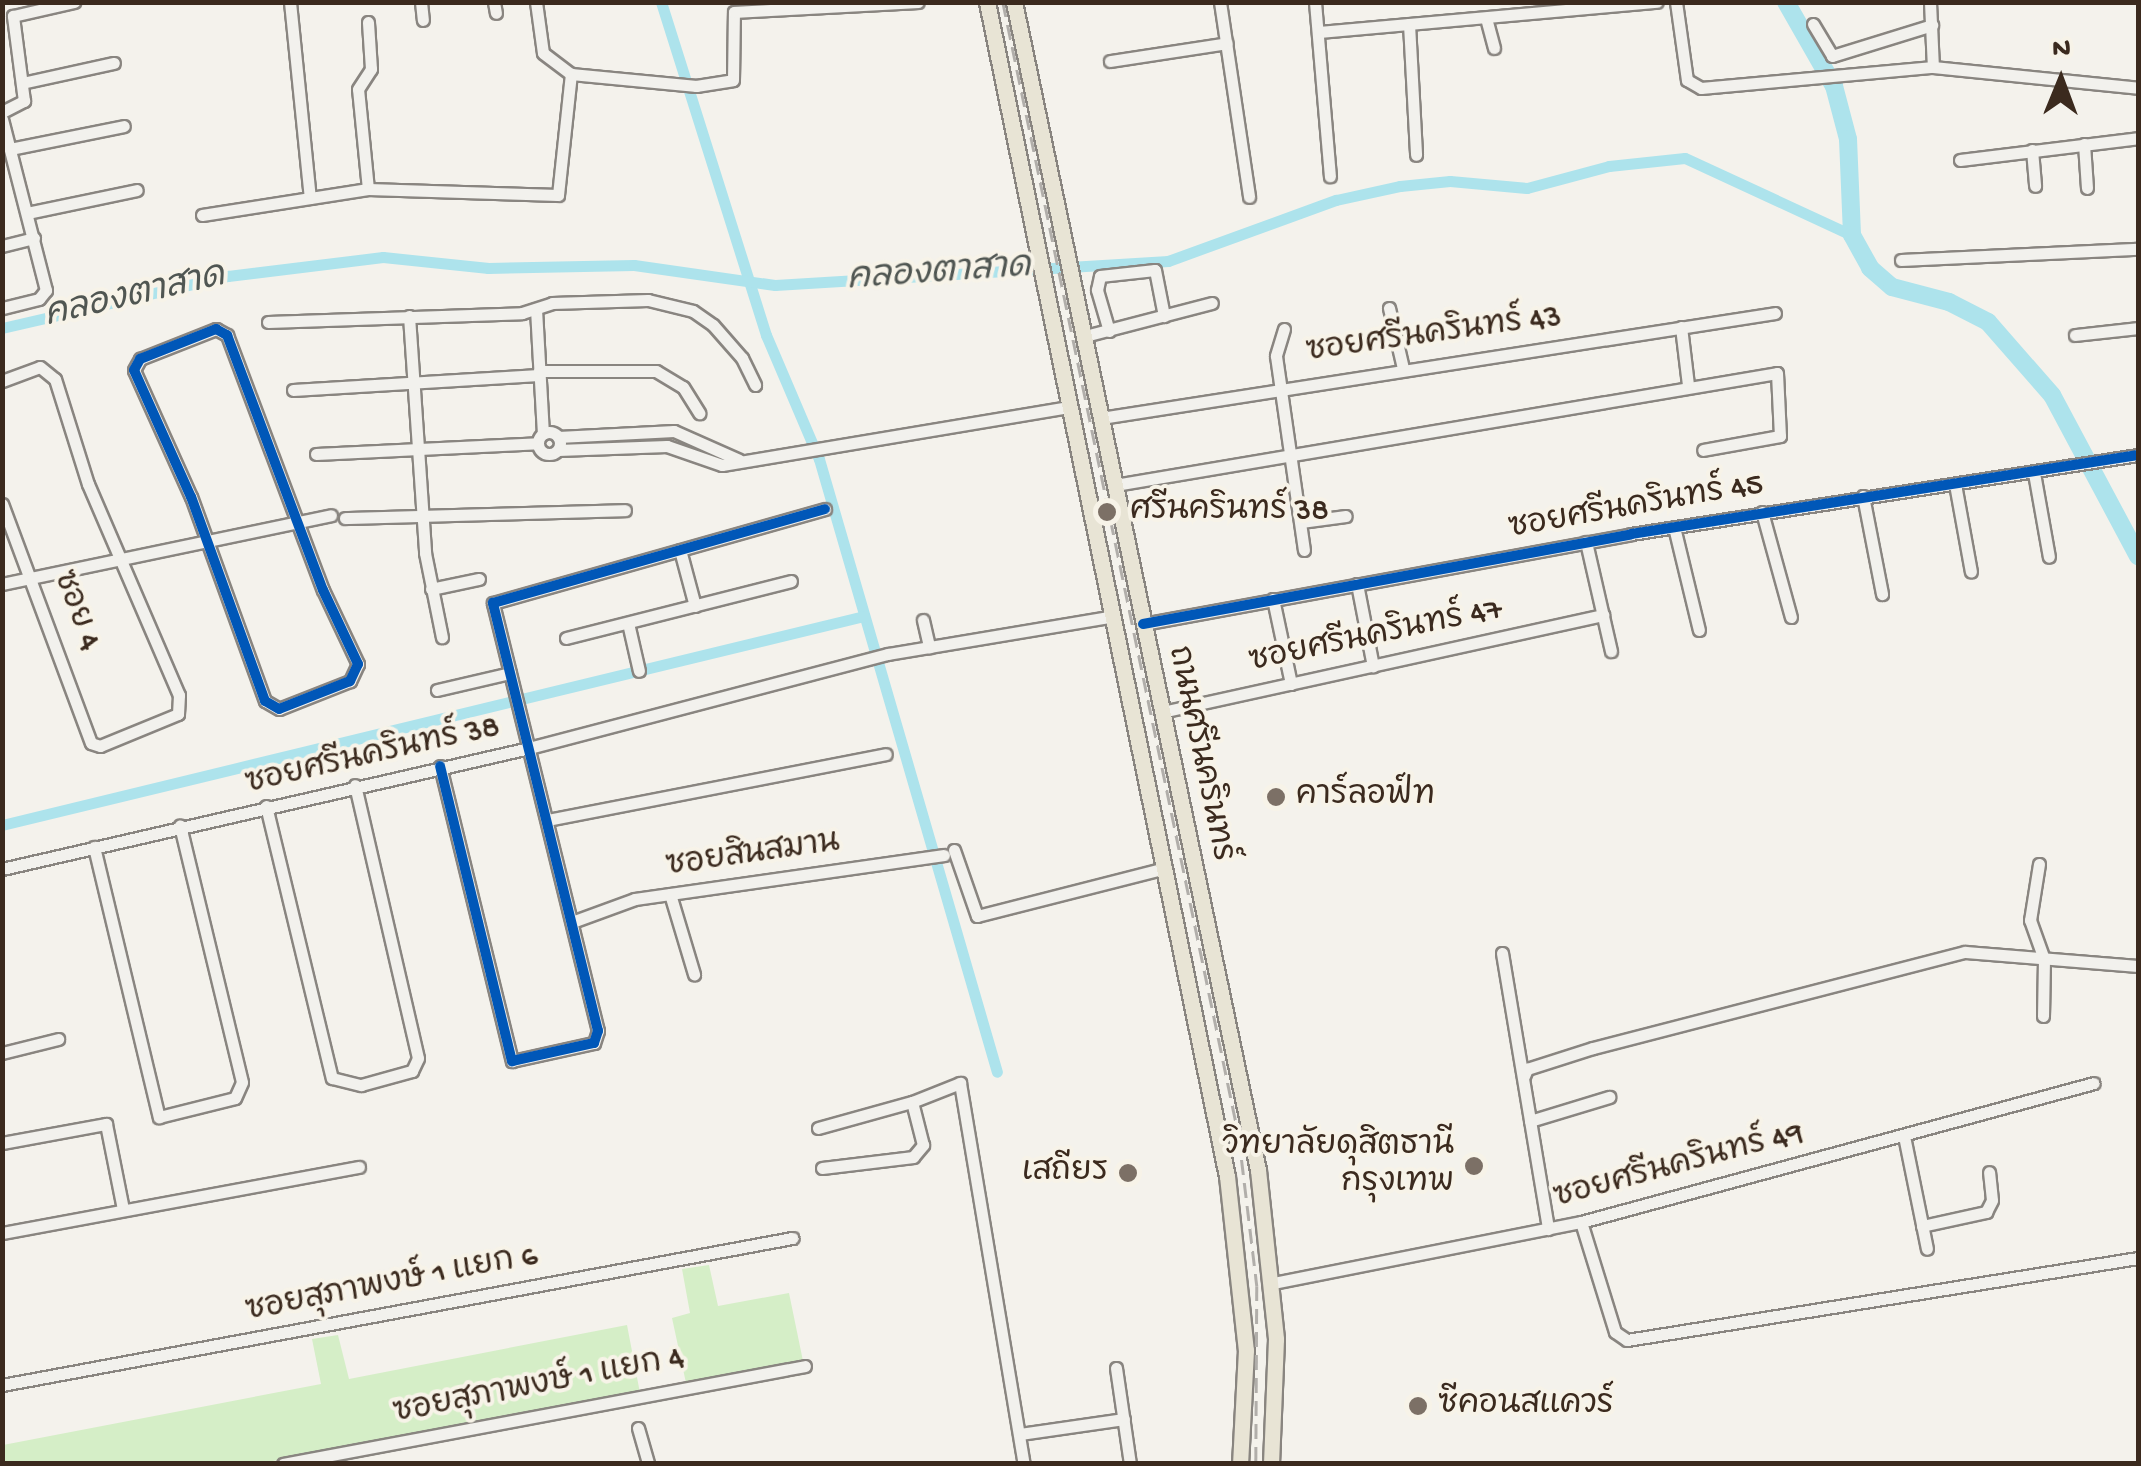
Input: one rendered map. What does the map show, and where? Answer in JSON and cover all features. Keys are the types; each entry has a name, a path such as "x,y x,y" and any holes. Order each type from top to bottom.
{"main road":[{"name":"ถนนศรีนครินทร์","path":"988,2 1166,868 1241,1278 1246,1350 1240,1464"},
{"name":"ถนนศรีนครินทร์","path":"1014,2 1258,1170 1273,1283 1271,1464"}],"street":[{"path":"2,112 22,104 10,20 74,2"},
{"path":"290,2 310,198"},
{"path":"421,2 423,20"},
{"path":"536,2 543,53 570,74 696,86 731,84 730,18 758,6 918,2"},
{"path":"1220,2 1249,197"},
{"path":"1315,2 1330,176"},
{"path":"1319,32 1657,2"},
{"path":"1676,2 1692,87 1810,74 1933,67 2138,88"},
{"path":"1930,2 1933,67"},
{"path":"1486,18 1494,48"},
{"path":"368,22 371,69 358,89 368,189"},
{"path":"1409,24 1416,155"},
{"path":"1813,24 1832,56 1932,25"},
{"path":"1110,61 1227,44"},
{"path":"22,83 114,63"},
{"path":"202,215 368,189 558,194 570,74"},
{"path":"2,120 45,294 2,308"},
{"path":"10,149 124,126"},
{"path":"1960,160 2138,138"},
{"path":"2084,144 2087,188"},
{"path":"2032,150 2035,186"},
{"path":"2,180 17,176"},
{"path":"27,213 137,190"},
{"path":"2,246 34,238"},
{"path":"1901,260 2138,249"},
{"path":"1109,331 1096,290 1100,276 1155,270 1164,316"},
{"path":"268,322 536,309 626,298 692,311 731,343 755,386"},
{"path":"1085,336 1212,303"},
{"path":"1389,308 1403,368"},
{"path":"536,309 541,439 546,454 558,443"},
{"name":"ซอยศรีนครินทร์ 43","path":"1102,418 1281,386 1775,313"},
{"path":"409,316 422,516 442,637"},
{"path":"1680,327 1688,385"},
{"path":"2075,334 2138,328"},
{"path":"216,329 228,335 297,522 359,669 350,681 279,710 265,701 207,540 134,370 140,359 216,329"},
{"path":"1284,329 1276,348 1304,550"},
{"path":"2,381 40,366 49,370 117,558"},
{"path":"293,390 539,373 656,370 684,386 699,413"},
{"path":"1115,485 1772,370 1778,376 1780,436 1703,450"},
{"path":"316,454 541,439 558,443 667,446 714,464 1070,407"},
{"name":"ซอยศรีนครินทร์ 45","path":"1143,624 1762,512 2138,455"},
{"path":"2034,473 2049,557"},
{"path":"1955,484 1972,572"},
{"path":"1863,496 1882,594"},
{"name":"ซอย 4","path":"2,504 32,577 88,739 100,746 181,710 117,558"},
{"path":"440,766 510,1057 519,1064 598,1036 495,600 825,509"},
{"path":"345,518 625,510"},
{"path":"1762,512 1791,617"},
{"path":"2,584 331,515"},
{"path":"1301,522 1346,516"},
{"path":"1674,527 1699,630"},
{"path":"1586,542 1611,651"},
{"path":"680,550 695,606"},
{"path":"432,588 478,579"},
{"path":"566,638 791,581"},
{"path":"1356,584 1373,666"},
{"path":"1273,600 1291,684"},
{"name":"ซอยศรีนครินทร์ 47","path":"1162,712 1602,615"},
{"name":"ซอยศรีนครินทร์ 38","path":"2,869 180,825 529,748 888,654 1114,616"},
{"path":"923,620 929,647"},
{"path":"628,623 639,671"},
{"path":"437,690 510,673"},
{"path":"547,820 886,754"},
{"path":"266,806 332,1078 347,1086 379,1080 412,1070 418,1058 355,785"},
{"path":"94,847 159,1117 235,1098 242,1090 180,825"},
{"name":"ซอยสินสมาน","path":"572,922 670,894 949,853 977,916 1166,868"},
{"path":"2039,864 2030,920 2044,958 2043,1016"},
{"path":"670,894 694,974"},
{"path":"1524,1076 1528,1069 1593,1048 1965,952 2138,966"},
{"path":"1502,953 1548,1229"},
{"path":"2,1053 58,1039"},
{"path":"818,1128 912,1102 960,1083 1024,1464"},
{"name":"ซอยศรีนครินทร์ 49","path":"1273,1283 1581,1222 2094,1083"},
{"path":"1530,1121 1609,1097"},
{"path":"822,1168 920,1153 912,1102"},
{"path":"2,1143 106,1124 122,1209"},
{"path":"1904,1136 1927,1249"},
{"path":"2,1233 359,1167"},
{"path":"1922,1226 1992,1208 1989,1172"},
{"path":"1581,1222 1615,1332 1627,1340 2138,1258"},
{"name":"ซอยสุภาพงษ์ 1 แยก 6","path":"2,1385 792,1238"},
{"name":"ซอยสุภาพงษ์ 1 แยก 4","path":"284,1464 805,1366"},
{"path":"1116,1368 1130,1464"},
{"path":"1020,1434 1124,1418"},
{"path":"638,1428 648,1464"}],"green space":[{"path":"709,1265 718,1306 789,1293 803,1361 686,1383 672,1318 690,1313 682,1269"},
{"path":"627,1325 640,1393 262,1463 3,1464 3,1445 321,1384 312,1339 338,1335 349,1379"}],"waterway":[{"path":"661,2 766,335 819,459 997,1072"},
{"path":"1786,2 1834,86 1848,139 1852,235 1870,268 1892,287 1949,302 1988,322 2052,395 2138,556"},
{"name":"คลองตาสาด","path":"2,328 228,276 383,257 488,268 634,265 775,285 1168,261 1336,200 1400,186 1450,181 1527,188 1609,166 1685,158 1852,235"},
{"path":"2,825 864,616"}],"railway":[{"path":"1003,2 1239,1137 1257,1286 1256,1464"}],"cycle path":[{"path":"216,329 227,335 323,590 358,664 350,681 279,709 265,701 191,497 134,370 140,359 216,329"},
{"path":"1143,624 1631,534 2138,455"},
{"path":"440,766 512,1061 594,1043 598,1031 493,603 825,509"}],"place":[{"name":"ศรีนครินทร์ 38","path":"1107,512"},
{"name":"คาร์ลอฟ์ท","path":"1276,797"},
{"name":"วิทยาลัยดุสิตธานี กรุงเทพ","path":"1474,1166"},
{"name":"เสถียร","path":"1128,1173"},
{"name":"ซีคอนสแควร์","path":"1418,1406"}]}
